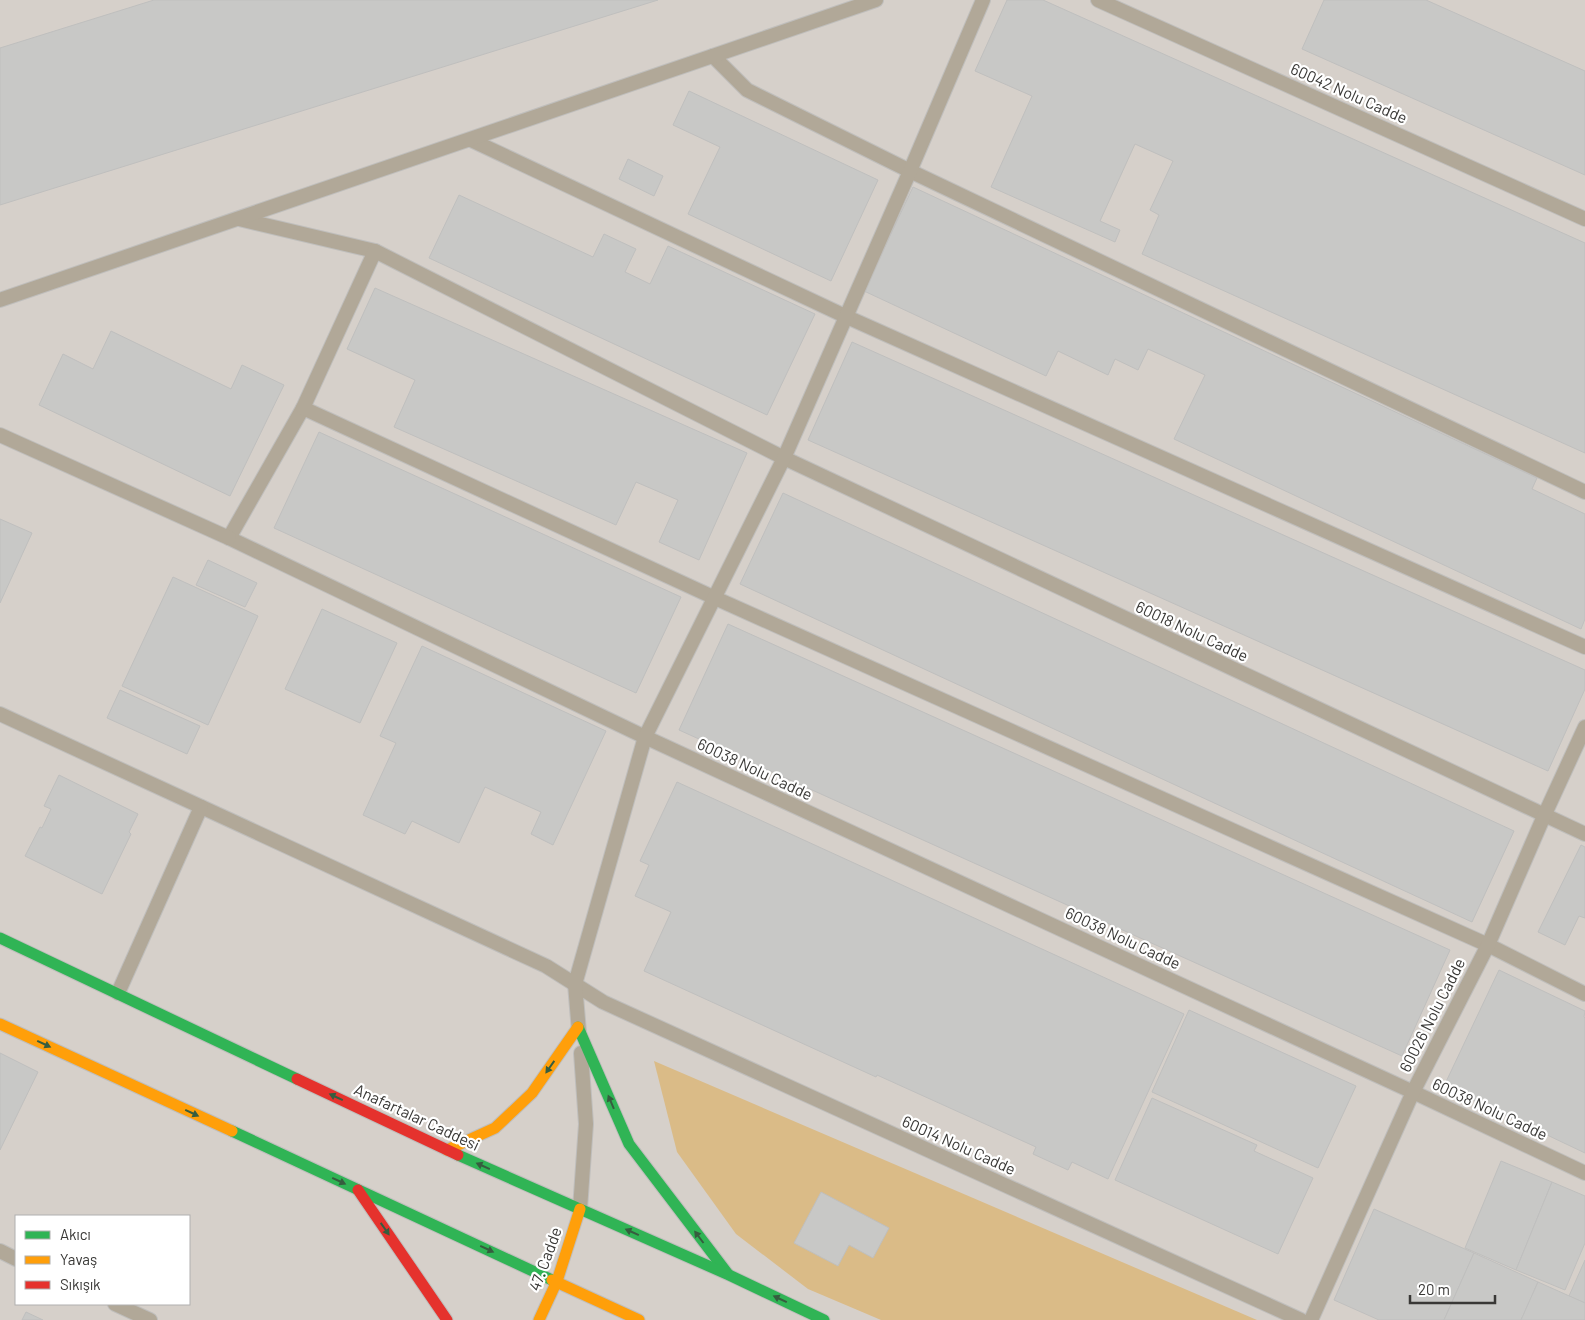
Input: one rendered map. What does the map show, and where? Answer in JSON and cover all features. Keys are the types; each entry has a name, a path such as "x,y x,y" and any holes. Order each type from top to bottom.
{"main road":[{"name":"Anafartalar Caddesi","path":"0,938 447,1150 824,1320"},
{"path":"0,1024 639,1320"},
{"path":"447,1150 495,1128 532,1093 578,1027"},
{"path":"578,1027 629,1144 729,1276"},
{"path":"357,1189 448,1320"},
{"name":"47. Cadde","path":"539,1320 557,1281 580,1210"}],"lane":[{"path":"0,300 876,0"},
{"path":"580,1210 586,1124 575,984 645,737 784,458 847,317 983,0"},
{"name":"60042 Nolu Cadde","path":"1098,0 1585,219"},
{"path":"713,56 747,90 910,171 1585,492"},
{"path":"471,140 847,317 1585,647"},
{"name":"60018 Nolu Cadde","path":"239,218 375,251 784,458 1585,834"},
{"path":"229,538 303,408 375,251"},
{"path":"303,408 715,598 1488,945 1585,994"},
{"name":"60038 Nolu Cadde","path":"0,435 229,538 645,737 1414,1092 1585,1173"},
{"name":"60014 Nolu Cadde","path":"0,714 546,966 603,1002 1301,1320"},
{"name":"60026 Nolu Cadde","path":"1312,1320 1414,1092 1488,945 1585,727"},
{"path":"118,993 201,807"},
{"path":"0,1251 15,1258"},
{"path":"117,1305 150,1320"}],"shaded area":[{"path":"0,0 1585,0 1585,1320 0,1320"},
{"path":"654,1061 1257,1320 881,1320 808,1289 736,1234 677,1152"}],"building":[{"path":"154,0 658,0 0,205 0,48"},
{"path":"1007,0 1043,0 1585,243 1585,453 1142,254 1159,215 1150,210 1173,161 1135,144 1100,221 1120,230 1115,242 991,187 1032,96 975,71"},
{"path":"1324,0 1426,0 1585,71 1585,175 1302,49"},
{"path":"689,91 878,180 831,281 688,214 720,147 673,125"},
{"path":"628,159 663,176 654,196 619,179"},
{"path":"913,187 1537,478 1532,489 1585,514 1585,619 1581,629 1174,439 1205,375 1148,349 1138,370 1115,359 1108,375 1058,351 1046,376 864,291"},
{"path":"459,195 593,257 604,234 636,249 625,272 650,284 668,246 815,314 767,415 429,258"},
{"path":"375,288 747,453 699,560 659,542 678,500 636,482 616,525 394,427 415,380 347,349"},
{"path":"111,331 231,389 242,365 284,385 230,496 39,405 63,354 93,369"},
{"path":"852,342 1585,670 1585,689 1548,771 808,440"},
{"path":"319,432 681,597 636,693 274,528"},
{"path":"783,493 1514,831 1472,922 740,584"},
{"path":"0,519 32,533 0,603"},
{"path":"208,560 257,583 245,607 196,585"},
{"path":"173,577 258,616 208,725 122,686"},
{"path":"322,609 397,643 360,723 285,689"},
{"path":"728,624 1450,950 1402,1056 679,730"},
{"path":"422,646 606,731 553,845 531,834 541,812 485,787 459,843 412,821 405,834 363,815 396,743 380,736"},
{"path":"120,690 200,726 187,754 107,718"},
{"path":"59,775 138,814 129,832 131,834 102,894 25,856 51,809 44,806"},
{"path":"677,782 1184,1014 1108,1179 1072,1162 1068,1170 1033,1154 1036,1147 877,1075 876,1077 644,971 671,912 635,896 649,865 640,861"},
{"path":"1581,845 1585,847 1585,918 1579,916 1565,945 1538,932"},
{"path":"1499,970 1585,1011 1585,1153 1444,1086"},
{"path":"1189,1010 1356,1086 1318,1168 1152,1092"},
{"path":"0,1053 38,1072 0,1150"},
{"path":"1152,1098 1257,1145 1254,1151 1313,1178 1278,1254 1115,1180"},
{"path":"1501,1161 1552,1182 1516,1270 1465,1248"},
{"path":"1552,1182 1585,1196 1585,1243 1565,1290 1516,1270"},
{"path":"821,1192 889,1228 873,1258 849,1245 838,1266 794,1243"},
{"path":"1374,1209 1474,1253 1444,1320 1379,1320 1334,1300"},
{"path":"1474,1253 1538,1282 1521,1320 1444,1320"},
{"path":"1585,1260 1585,1303 1569,1296"},
{"path":"1538,1282 1585,1303 1585,1320 1521,1320"},
{"path":"26,1312 43,1320 22,1320"}],"traffic: fast":[{"path":"0,938 297,1079"},
{"path":"578,1027 629,1144 728,1274"},
{"path":"232,1131 552,1280"},
{"path":"458,1155 729,1275 824,1320"}],"traffic: slow":[{"path":"0,1024 232,1131"},
{"path":"447,1150 495,1128 532,1093 578,1027"},
{"path":"539,1320 557,1281 580,1209"},
{"path":"552,1280 639,1320"}],"traffic: jam":[{"path":"297,1079 458,1155"},
{"path":"358,1190 447,1320"}]}
